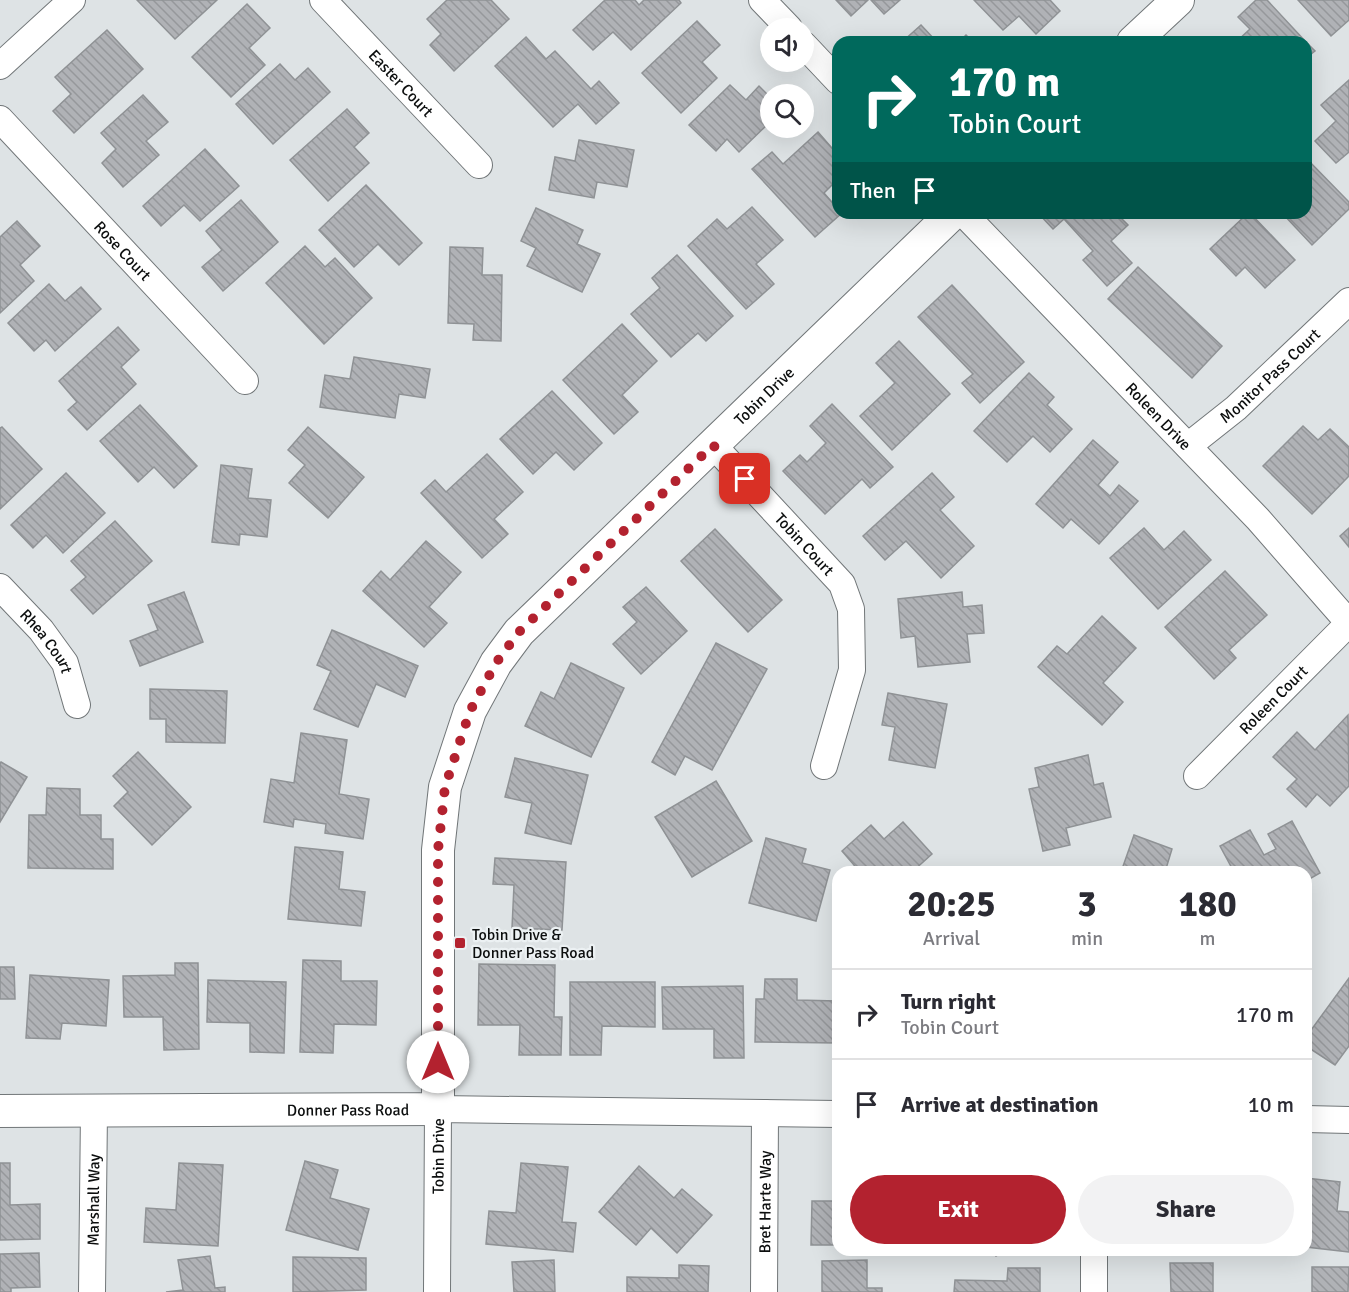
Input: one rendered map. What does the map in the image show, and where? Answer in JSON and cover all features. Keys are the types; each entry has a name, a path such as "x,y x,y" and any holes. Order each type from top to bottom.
{"street":[{"path":"0,66 72,0"},
{"name":"Easter Court","path":"323,0 479,165"},
{"path":"762,0 779,18"},
{"path":"1139,36 1178,0"},
{"path":"814,56 832,75"},
{"name":"Rose Court","path":"0,119 246,381"},
{"name":"Tobin Drive","path":"437,1292 438,850 445,787 470,711 496,663 519,632 947,219"},
{"name":"Roleen Drive","path":"969,219 1258,519 1349,623"},
{"name":"Monitor Pass Court","path":"1188,446 1236,408 1349,301"},
{"name":"Tobin Court","path":"713,445 842,584 851,609 852,670 824,766"},
{"name":"Rhea Court","path":"0,587 42,630 64,663 77,705"},
{"name":"Roleen Court","path":"1197,776 1349,623"},
{"name":"Donner Pass Road","path":"0,1111 438,1109 832,1114"},
{"name":"Marshall Way","path":"93,1292 94,1110"},
{"name":"Bret Harte Way","path":"764,1292 765,1113"},
{"path":"1312,1119 1349,1120"},
{"path":"1094,1256 1094,1292"}],"building":[{"path":"137,0 217,0 175,39"},
{"path":"447,0 491,0 509,19 454,71 430,45 441,34 427,19"},
{"path":"605,0 635,0 639,5 644,0 679,0 681,3 631,50 613,32 593,50 573,30"},
{"path":"836,0 868,0 851,16"},
{"path":"871,0 900,0 884,14"},
{"path":"974,0 1050,0 1060,11 1036,34 1019,16 1003,30"},
{"path":"1256,0 1267,0 1300,36 1242,36 1250,29 1238,17"},
{"path":"1298,0 1349,0 1349,20 1331,36"},
{"path":"247,4 270,28 249,48 265,65 231,97 192,57"},
{"path":"697,21 720,45 702,62 717,78 681,113 642,73"},
{"path":"921,25 931,36 909,36"},
{"path":"107,30 143,69 74,133 53,111 71,94 55,77"},
{"path":"526,37 546,59 555,51 591,89 599,81 619,103 596,124 578,104 553,127 495,66"},
{"path":"280,64 295,80 308,68 330,92 273,144 236,104"},
{"path":"1349,80 1349,152 1336,163 1315,141 1336,121 1321,105"},
{"path":"730,85 746,100 760,87 760,132 739,152 727,139 716,151 689,125"},
{"path":"143,95 168,122 146,141 159,155 123,187 102,163 116,149 101,133"},
{"path":"347,109 369,133 354,147 369,163 328,201 290,160"},
{"path":"818,132 832,148 832,185 824,193 832,202 832,219 835,219 815,237 752,169 772,152 783,164"},
{"path":"579,140 634,150 627,187 597,182 594,198 549,190 555,157 575,161"},
{"path":"205,149 239,186 200,221 184,205 161,226 143,206"},
{"path":"1312,164 1349,202 1349,209 1312,245 1288,219 1312,219"},
{"path":"366,185 422,243 399,265 378,244 354,267 319,230"},
{"path":"241,200 278,242 223,291 202,267 222,250 206,231"},
{"path":"752,207 783,240 756,264 774,284 746,309 688,246 717,219 727,229"},
{"path":"536,208 583,230 577,244 600,254 582,292 527,266 536,248 521,241"},
{"path":"1044,219 1064,219 1053,229"},
{"path":"1064,219 1122,219 1128,225 1111,241 1132,263 1107,286 1083,260 1093,251"},
{"path":"1242,219 1256,219 1295,260 1265,288 1245,267 1236,276 1210,249"},
{"path":"17,221 40,246 20,265 34,281 0,313 0,237"},
{"path":"305,246 325,267 335,258 372,298 324,344 266,283"},
{"path":"450,247 483,248 482,275 502,275 501,341 473,340 474,324 448,323"},
{"path":"677,255 733,316 706,341 698,333 671,357 631,314 660,288 652,278"},
{"path":"1138,267 1222,346 1192,378 1108,299"},
{"path":"49,284 65,301 81,287 101,309 55,351 46,340 34,351 8,323"},
{"path":"952,285 1024,362 980,403 962,383 973,374 918,317"},
{"path":"622,324 657,361 622,395 638,412 614,434 563,380"},
{"path":"118,327 139,350 121,367 136,384 87,430 68,410 77,402 59,381"},
{"path":"899,341 950,394 892,450 860,416 895,383 876,363"},
{"path":"354,357 430,369 425,398 399,394 395,418 320,407 325,375 350,379"},
{"path":"1029,373 1054,397 1047,405 1072,429 1050,452 1033,436 1007,462 974,431"},
{"path":"552,391 602,443 574,470 556,452 533,474 500,439"},
{"path":"832,404 893,467 870,488 862,479 825,514 783,471 800,455 807,462 826,443 810,426"},
{"path":"140,405 197,466 174,488 154,467 138,482 100,441"},
{"path":"1303,426 1318,440 1330,429 1349,447 1349,476 1312,514 1263,466"},
{"path":"2,427 42,469 0,509 0,428"},
{"path":"308,427 364,477 328,518 289,483 305,465 288,450"},
{"path":"1093,440 1118,462 1098,485 1110,496 1119,485 1138,501 1099,544 1071,519 1063,528 1036,504"},
{"path":"487,454 523,492 494,519 508,534 482,558 421,493 435,480 446,492"},
{"path":"221,465 252,469 248,498 271,500 267,537 240,534 239,545 212,542"},
{"path":"66,473 105,513 63,553 46,535 33,548 11,525"},
{"path":"932,473 954,497 940,510 974,546 941,578 906,541 885,560 863,536"},
{"path":"115,521 152,561 93,614 71,590 86,577 71,561"},
{"path":"1144,528 1164,550 1184,531 1211,560 1158,609 1110,558"},
{"path":"1349,528 1349,547 1340,536"},
{"path":"715,529 782,600 748,632 681,561"},
{"path":"426,541 461,572 429,607 447,623 424,647 363,591 381,571 390,580"},
{"path":"1225,571 1267,615 1229,650 1236,658 1214,679 1165,627"},
{"path":"646,587 687,631 641,674 613,644 637,622 623,607"},
{"path":"184,592 203,642 140,666 130,641 158,630 148,605"},
{"path":"962,592 963,607 982,605 984,633 967,634 970,662 918,667 915,636 901,638 898,599"},
{"path":"1102,616 1136,648 1103,683 1123,702 1102,725 1038,667 1057,646 1067,654"},
{"path":"332,630 418,666 405,697 376,684 358,727 314,709 331,671 317,665"},
{"path":"716,643 767,669 712,770 685,756 675,775 652,762"},
{"path":"571,663 624,688 591,757 525,726 541,692 554,699"},
{"path":"150,689 227,691 225,743 166,742 166,719 150,719"},
{"path":"888,693 947,704 935,768 889,760 895,727 882,725"},
{"path":"1348,715 1349,786 1330,806 1317,794 1306,807 1287,789 1297,779 1273,757 1297,732 1315,750"},
{"path":"301,733 347,740 339,794 369,799 363,839 325,833 326,824 294,819 293,827 264,822 271,779 294,783"},
{"path":"138,752 191,807 152,845 114,806 128,792 113,776"},
{"path":"1088,755 1094,785 1103,783 1111,817 1066,828 1070,845 1043,851 1029,789 1039,787 1035,768"},
{"path":"515,758 588,775 571,844 525,833 532,803 505,797"},
{"path":"1,762 27,777 0,822 0,764"},
{"path":"716,781 752,841 692,877 655,817"},
{"path":"47,788 80,789 80,815 101,815 101,839 113,839 113,869 28,868 29,815 46,815"},
{"path":"1292,821 1320,873 1312,878 1312,866 1231,866 1220,846 1250,830 1264,855 1276,849 1268,834"},
{"path":"903,822 932,854 919,866 855,866 842,851 871,825 884,839"},
{"path":"1134,835 1172,849 1167,866 1123,866"},
{"path":"766,838 806,849 802,863 830,870 816,921 749,903"},
{"path":"295,847 343,852 339,889 365,892 361,926 288,919"},
{"path":"495,858 566,862 562,930 512,928 514,885 493,884"},
{"path":"303,960 341,961 341,981 377,981 376,1025 334,1024 333,1053 300,1052"},
{"path":"175,963 198,963 199,1049 164,1050 163,1017 124,1017 123,976 175,975"},
{"path":"479,964 555,965 554,1017 562,1017 561,1055 519,1055 520,1025 478,1025"},
{"path":"0,967 14,967 15,999 0,999"},
{"path":"30,975 109,980 106,1026 62,1023 60,1039 26,1038"},
{"path":"1349,978 1349,1046 1335,1065 1312,1050 1312,1029"},
{"path":"765,979 797,979 797,1000 832,1001 832,1043 755,1042 756,999 764,999"},
{"path":"208,980 286,982 284,1053 250,1052 250,1023 207,1022"},
{"path":"570,982 655,982 655,1027 602,1026 601,1055 570,1055"},
{"path":"743,986 744,1058 714,1058 714,1029 663,1029 662,987"},
{"path":"305,1161 338,1170 330,1198 369,1209 358,1250 286,1230"},
{"path":"0,1163 10,1163 10,1205 40,1204 40,1239 0,1240"},
{"path":"179,1163 223,1165 218,1246 144,1242 146,1208 176,1210"},
{"path":"521,1163 568,1167 562,1222 576,1223 573,1252 486,1244 489,1211 516,1213"},
{"path":"639,1166 674,1198 682,1189 712,1215 677,1253 651,1228 636,1245 599,1212"},
{"path":"1312,1179 1340,1182 1337,1211 1349,1212 1349,1252 1312,1248"},
{"path":"812,1201 832,1201 832,1245 811,1245"},
{"path":"39,1253 40,1287 11,1288 11,1292 0,1292 0,1254"},
{"path":"210,1256 215,1288 225,1287 225,1292 166,1292 183,1290 178,1260"},
{"path":"293,1257 366,1258 366,1290 293,1292"},
{"path":"554,1260 555,1292 514,1292 512,1262"},
{"path":"867,1260 867,1288 882,1288 882,1292 822,1292 822,1261"},
{"path":"1170,1263 1213,1263 1213,1292 1171,1292"},
{"path":"679,1265 709,1266 708,1292 627,1292 627,1277 679,1278"},
{"path":"1312,1267 1349,1267 1348,1292 1312,1292"},
{"path":"1008,1268 1040,1268 1040,1292 954,1292 955,1280 1007,1281"}],"place":[{"name":"Tobin Drive & Donner Pass Road","path":"460,943"}],"route":[{"path":"438,1062 438,850 445,787 470,711 496,663 519,632 713,445 745,479"}]}
